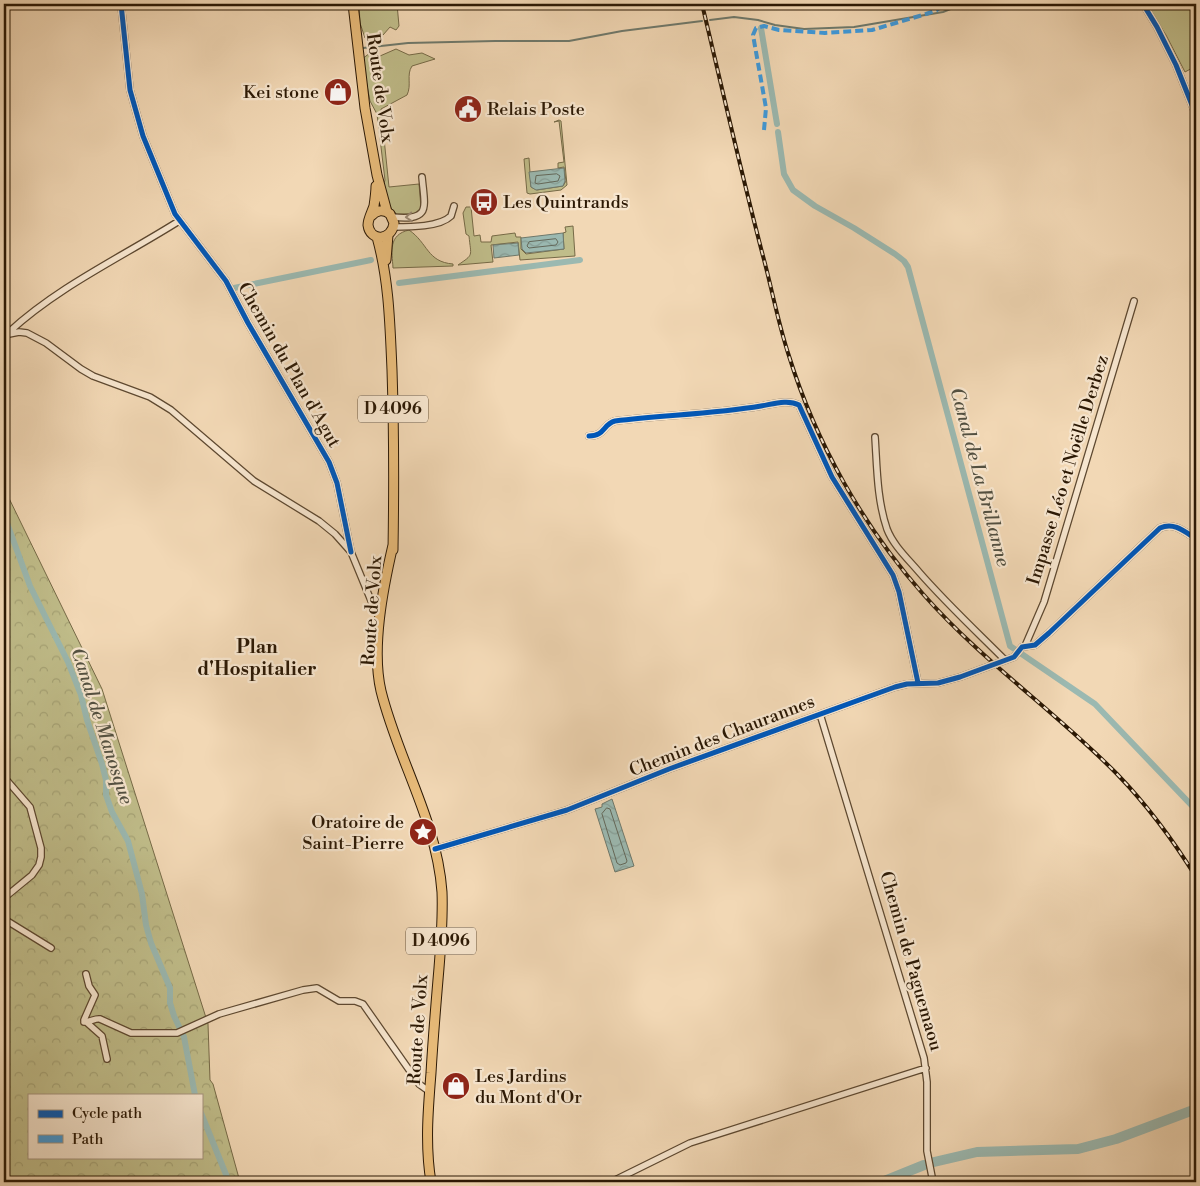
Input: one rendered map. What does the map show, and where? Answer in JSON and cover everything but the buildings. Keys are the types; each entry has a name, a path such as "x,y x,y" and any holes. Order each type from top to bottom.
{"main road":[{"name":"Route de Volx","path":"354,4 365,108 376,175 390,215"},
{"name":"Route de Volx","path":"371,216 375,200 376,175"},
{"path":"378,211 390,215 394,227 388,235 377,237 370,232 368,228 371,216 378,211"},
{"name":"Route de Volx","path":"385,272 388,235"},
{"name":"Route de Volx","path":"377,237 385,272 390,334 394,441 395,507 393,567 383,650 386,708"},
{"name":"Route de Volx","path":"393,545 381,613 378,670 386,708 399,748 422,805 436,849 442,893 442,920 427,1140 431,1182"}],"street":[{"name":"Chemin du Plan d'Agut","path":"121,4 130,90 143,136 179,221 226,281 248,324 329,462 337,483 351,552"},
{"path":"1143,4 1173,58 1196,115"},
{"path":"390,215 414,218 421,214 425,206 422,177"},
{"path":"394,227 424,225 444,221 453,213 454,206"},
{"path":"6,335 79,280 179,221"},
{"name":"Impasse Léo et Noëlle Derbez","path":"1025,646 1044,602 1134,301"},
{"path":"6,335 19,332 28,333 46,343 93,376 144,394 165,405 254,481 327,527 351,552 372,603 383,617 380,643 383,650"},
{"path":"589,436 600,434 609,424 615,421 725,411 784,402 799,405 832,477 894,575 918,683"},
{"path":"875,437 880,496 886,524 891,536 910,562 947,603 1005,660"},
{"path":"1025,646 1033,646 1042,639 1160,528 1174,526 1196,539"},
{"name":"Chemin des Chaurannes","path":"436,849 567,810 669,769 900,685 941,683 1005,660 1025,646"},
{"name":"Chemin de Paguemaou","path":"611,1182 690,1143 926,1068 912,1014 820,714"},
{"path":"4,777 30,807 41,852 39,865 32,875 4,898"},
{"path":"4,919 51,948"},
{"path":"84,1022 94,995 86,974"},
{"path":"84,1022 91,1022 100,1018 131,1033 180,1032 219,1014 303,990 317,988 336,1000 355,1001 363,1004 420,1084 430,1092"},
{"path":"84,1022 102,1036 107,1059"},
{"path":"926,1068 928,1082 927,1151 933,1182"}],"green space":[{"path":"359,4 376,4 377,6 397,4 399,26 396,30 390,27 383,35 365,38 360,23"},
{"path":"1146,4 1196,4 1196,66 1185,72 1166,35"},
{"path":"396,49 409,55 422,53 435,59 412,66 409,73 407,95 381,109 389,187 419,184 421,208 414,214 397,214 390,207 386,198 377,114 370,101 362,59 370,53 380,56"},
{"path":"559,120 561,121 567,185 561,190 527,193 524,159 529,158 531,187 537,190 563,186 566,181 564,167 558,168 558,163 564,162 559,121 554,122"},
{"path":"466,207 471,207 474,236 480,235 481,242 491,242 492,236 515,233 516,237 521,237 521,249 526,254 564,249 563,233 566,232 565,227 573,226 575,256 520,260 518,242 491,245 493,262 458,265 467,259 470,254 469,236 466,234 463,213"},
{"path":"409,230 433,256 438,260 453,264 453,266 393,268 392,250 394,240 402,232"},
{"path":"4,488 102,689 208,1024 210,1080 213,1084 240,1182 4,1182"}],"water":[{"path":"564,168 565,181 563,186 536,190 531,187 529,172"},
{"path":"563,233 564,249 526,253 522,249 521,238"},
{"path":"518,243 519,255 494,258 493,245"},
{"path":"612,799 634,866 615,872 595,809 602,807 602,804"}],"waterway":[{"path":"710,20 734,17 804,29 854,27 943,12 963,4"},
{"path":"363,48 408,43 569,41 622,31 702,21"},
{"name":"Canal de La Brillanne","path":"761,28 777,124"},
{"name":"Canal de La Brillanne","path":"778,132 784,174 793,190 815,206 895,254 908,267 1010,646 1095,704 1196,810"},
{"path":"234,288 371,260"},
{"path":"399,283 580,260"},
{"name":"Canal de Manosque","path":"4,515 30,586 68,662 81,695 87,720 102,764 106,780 106,795 112,812 128,841 142,894 146,925 151,943 170,988 170,1003 184,1037 195,1094"},
{"path":"934,1162 977,1152 1078,1149 1116,1139 1196,1109"},
{"name":"Canal de Manosque","path":"202,1115 229,1182"},
{"path":"882,1182 924,1165"}],"railway":[{"path":"702,4 778,319 800,388 827,452 861,512 901,568 923,594 969,642 1069,729 1117,774 1159,823 1196,877"}],"marked path":[{"path":"764,130 766,108 753,35 756,28 764,26 779,30 825,33 872,30 926,14 937,10 945,4"}],"cycle path":[{"path":"121,4 130,90 143,136 175,214 226,281 248,323 329,462 337,483 351,552"},
{"path":"1143,4 1176,65 1196,115"},
{"path":"589,436 598,434 615,421 725,411 780,402 790,402 799,405 832,477 893,575 899,592 918,683"},
{"path":"435,849 567,810 669,769 895,687 907,684 938,683 1014,657 1022,647 1035,645 1049,633 1160,528 1165,526 1174,527 1183,530 1196,539"}],"place":[{"name":"Kei stone","path":"338,92"},
{"name":"Relais Poste","path":"468,109"},
{"name":"Les Quintrands","path":"484,202"},
{"name":"Oratoire de Saint-Pierre","path":"423,832"},
{"name":"Les Jardins du Mont d'Or","path":"456,1086"}],"district":[{"name":"Plan d'Hospitalier","path":"257,658"}]}
